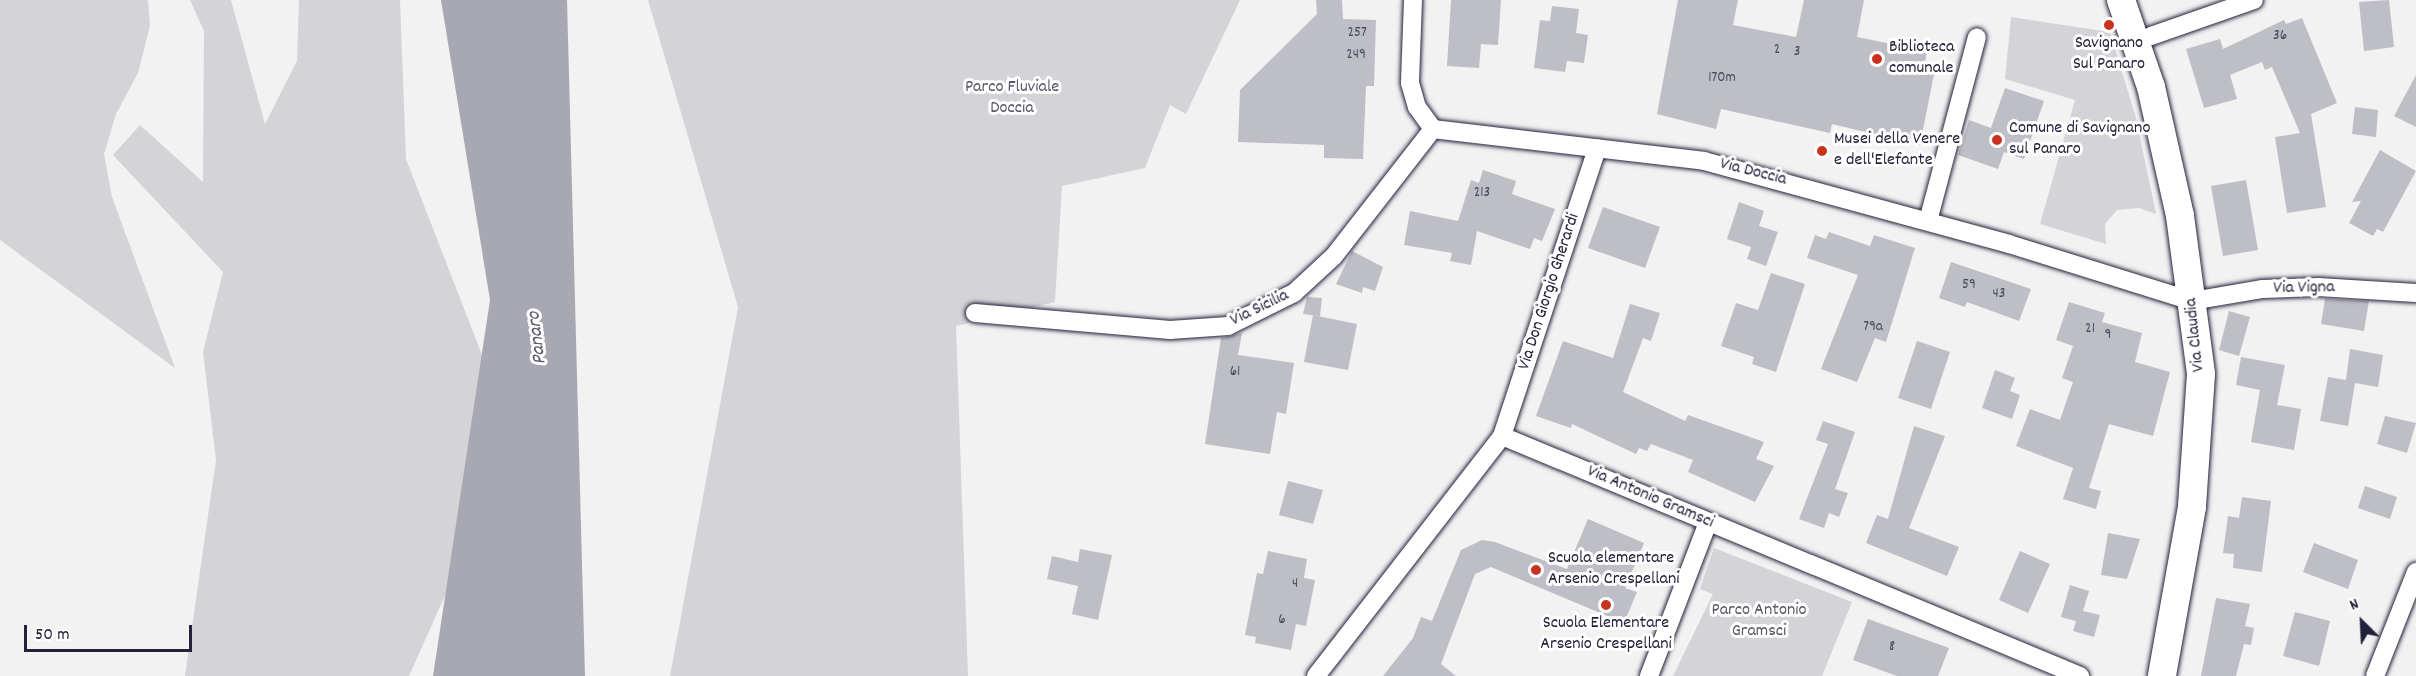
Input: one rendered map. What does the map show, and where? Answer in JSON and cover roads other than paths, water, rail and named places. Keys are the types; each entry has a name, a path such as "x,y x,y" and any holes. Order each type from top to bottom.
{"main road":[{"name":"Via Claudia","path":"2121,0 2151,87 2180,216 2201,374 2192,507 2162,676"}],"street":[{"path":"1413,0 1410,83 1417,107 1433,129"},
{"path":"2151,36 2254,0"},
{"path":"1928,221 1977,38"},
{"name":"Via Doccia","path":"1433,129 1704,161 1928,221 2193,301"},
{"name":"Via Sicilia","path":"975,313 1170,330 1228,326 1294,293 1335,256 1433,129"},
{"name":"Via Don Giorgio Gherardi","path":"1502,435 1597,148"},
{"name":"Via Vigna","path":"2193,301 2263,289 2318,286 2416,293"},
{"path":"1316,676 1502,435"},
{"name":"Via Antonio Gramsci","path":"1502,435 2080,676"},
{"path":"1649,676 1708,522"},
{"path":"2375,676 2416,572"}],"water":[{"name":"Panaro","path":"441,0 567,0 585,676 433,676 490,300"}],"place":[{"name":"Savignano Sul Panaro","path":"2109,25"},
{"name":"Biblioteca comunale","path":"1877,59"},
{"name":"Comune di Savignano sul Panaro","path":"1997,140"},
{"name":"Musei della Venere e dell'Elefante","path":"1822,151"},
{"name":"Scuola elementare Arsenio Crespellani","path":"1536,570"},
{"name":"Scuola Elementare Arsenio Crespellani","path":"1606,605"}],"park label":[{"name":"Parco Fluviale Doccia","path":"1012,100"},
{"name":"Parco Antonio Gramsci","path":"1759,622"}]}
